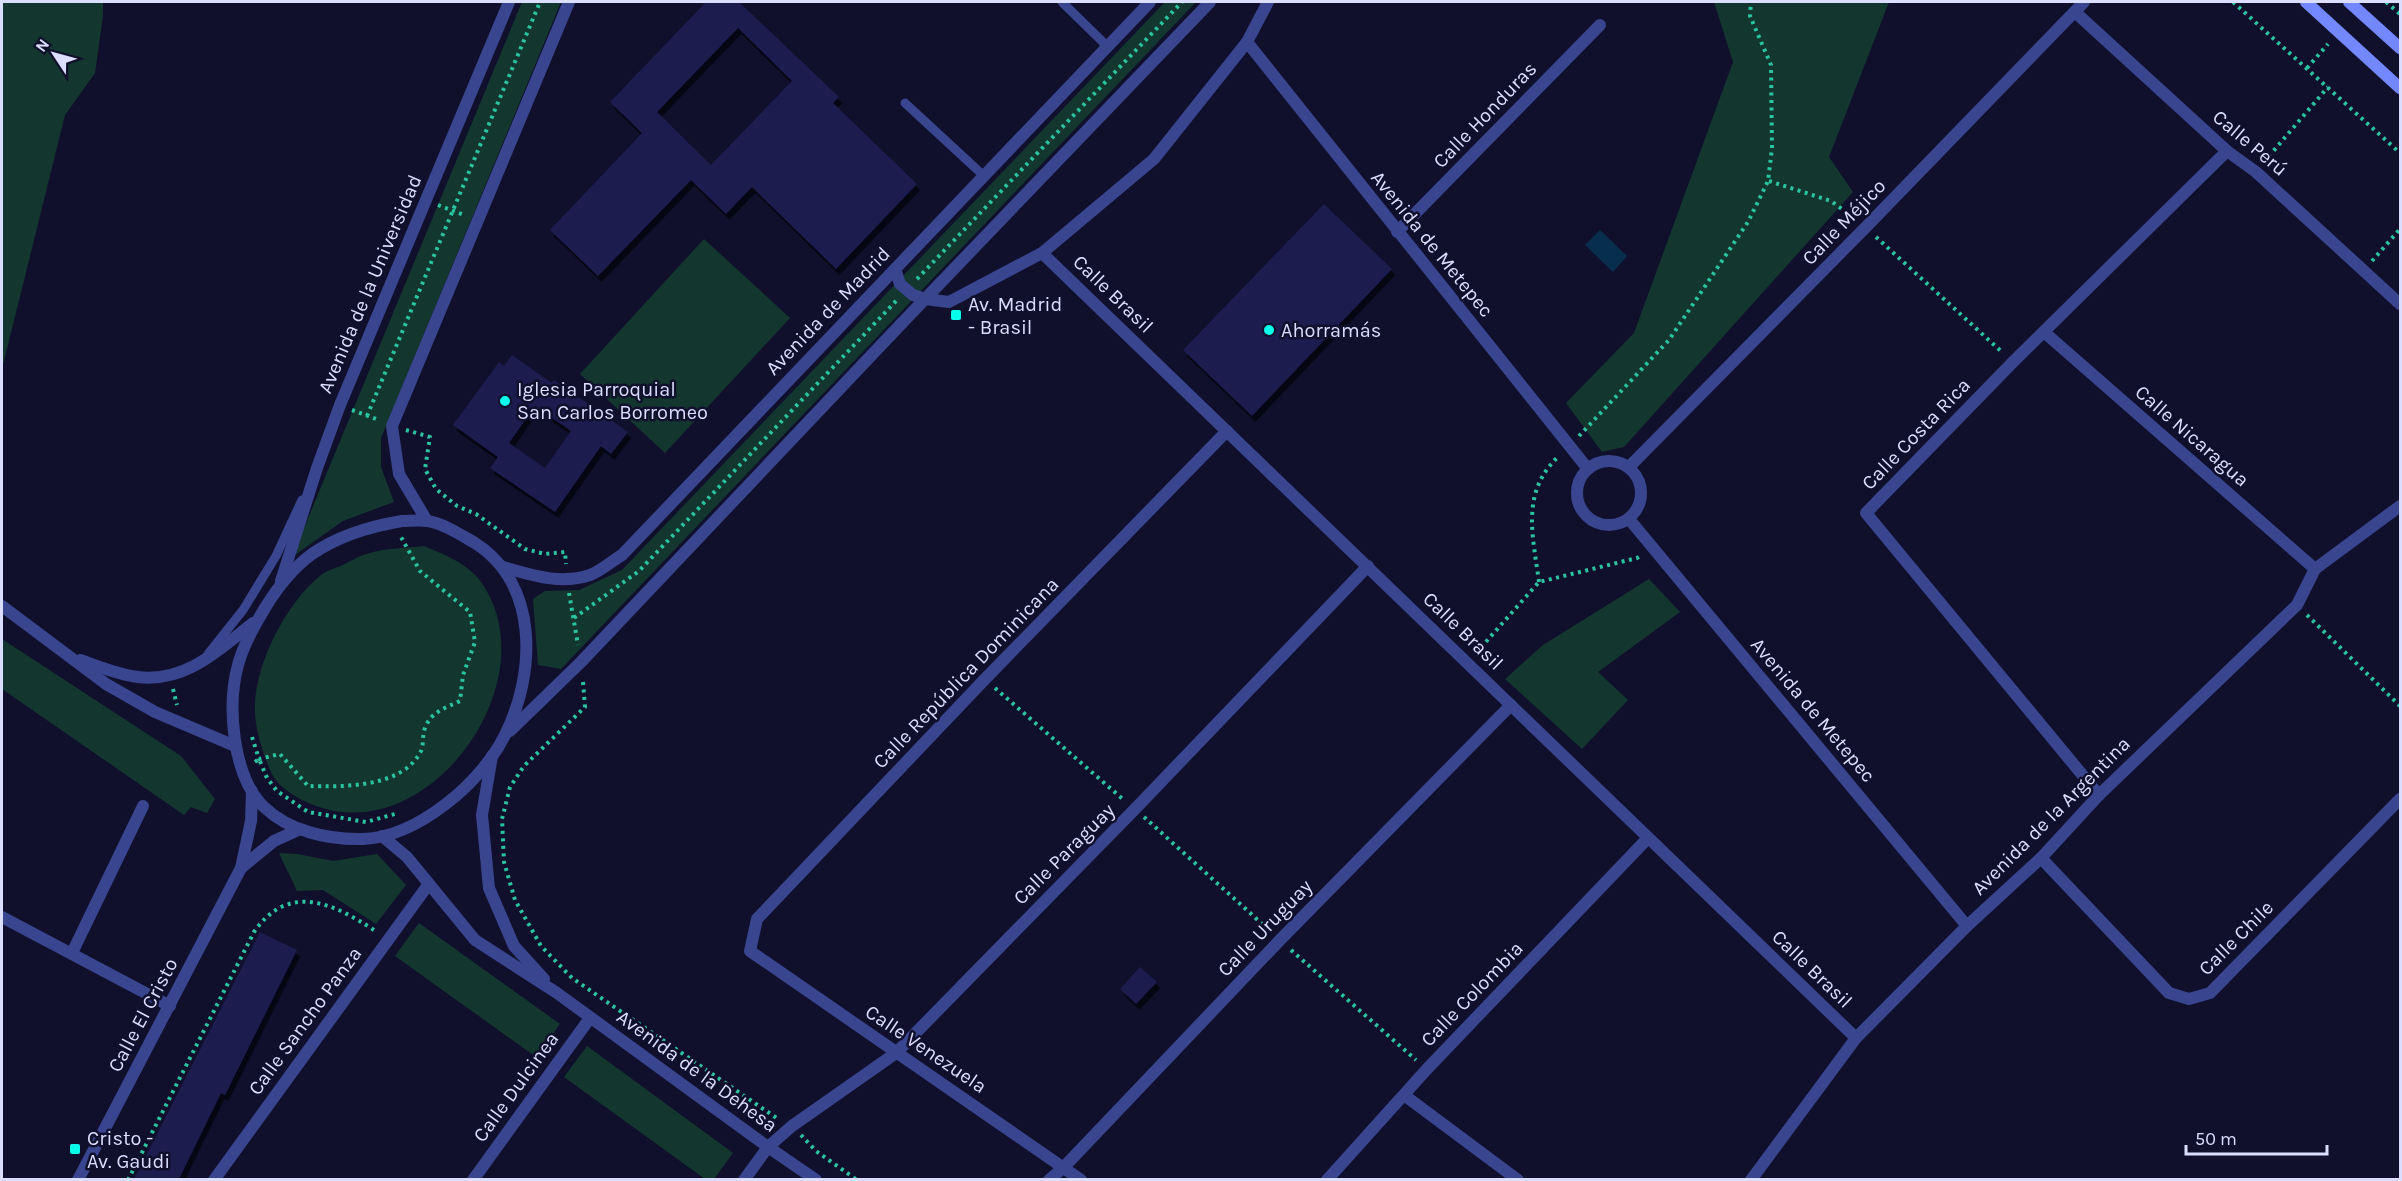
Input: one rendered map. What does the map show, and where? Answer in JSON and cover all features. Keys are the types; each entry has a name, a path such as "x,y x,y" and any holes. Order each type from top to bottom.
{"main road":[{"path":"2306,2 2400,88"},
{"path":"2349,2 2400,48"}],"street":[{"name":"Avenida de la Universidad","path":"279,586 316,468 340,405 509,2"},
{"path":"427,521 399,474 392,426 569,2"},
{"name":"Avenida de Madrid","path":"503,567 568,581 592,574 622,555 1150,2"},
{"path":"505,736 518,705 527,666 524,616 518,594 503,567 482,548 464,537 427,521 380,525 344,537 313,554 279,586 257,621 237,665 232,712 235,746 252,791 263,806 298,830 363,839 382,836 409,827 430,816 454,798 505,736 580,662 1210,2"},
{"path":"895,269 900,284 906,291 925,299 949,302 1042,253 1154,159 1247,42 1268,2"},
{"name":"Calle Méjico","path":"1629,468 2084,2"},
{"name":"Calle Perú","path":"2075,12 2227,151 2256,172 2400,304"},
{"name":"Calle Honduras","path":"1397,232 1600,25"},
{"name":"Avenida de Metepec","path":"1247,42 1588,469"},
{"name":"Calle Costa Rica","path":"2098,795 1866,513 2013,362 2227,151"},
{"name":"Calle Brasil","path":"1042,253 1856,1038"},
{"name":"Calle Nicaragua","path":"2044,332 2315,569"},
{"name":"Calle República Dominicana","path":"750,951 757,919 985,679 1227,431"},
{"path":"1608,460 1619,462 1629,468 1636,475 1642,493 1636,512 1620,524 1608,526 1598,524 1588,518 1581,510 1577,499 1577,488 1588,469 1608,460"},
{"name":"Avenida de la Argentina","path":"1751,1179 1856,1038 1967,926 2041,858 2098,795 2297,605 2315,569 2400,506"},
{"name":"Avenida de Metepec","path":"1629,519 1967,926"},
{"name":"Calle Paraguay","path":"744,1179 768,1147 792,1126 896,1053 1135,809 1368,566"},
{"path":"2,606 106,684 155,712 235,746"},
{"path":"72,658 138,677 171,677 200,664 257,621"},
{"name":"Calle Uruguay","path":"1049,1179 1064,1167 1280,940 1511,705"},
{"name":"Avenida de la Dehesa","path":"493,753 482,815 489,888 514,946 557,993"},
{"name":"Calle El Cristo","path":"78,1179 241,868 251,821 252,791"},
{"name":"Calle Chile","path":"2041,858 2169,993 2188,999 2210,993 2400,799"},
{"path":"72,953 142,806"},
{"name":"Calle El Cristo","path":"241,868 274,841 298,830"},
{"name":"Avenida de la Dehesa","path":"382,836 407,857 475,940 557,993 768,1147 816,1179"},
{"name":"Calle Colombia","path":"1327,1179 1427,1070 1648,838"},
{"name":"Calle Sancho Panza","path":"214,1179 428,885"},
{"path":"2,917 170,1006"},
{"name":"Calle Venezuela","path":"750,951 1081,1179"},
{"name":"Calle Dulcinea","path":"473,1179 590,1018"},
{"path":"1404,1095 1518,1179"}],"lane":[{"path":"1062,2 1107,46"},
{"path":"905,103 984,176"},
{"path":"200,664 243,610 276,556 316,468"}],"path":[{"path":"367,416 540,2"},
{"path":"573,618 639,571 1182,2"},
{"path":"1539,582 1530,513 1534,495 1546,471 1669,340 1748,222 1768,181 1772,148 1771,65 1750,16 1751,2"},
{"path":"2233,2 2400,153"},
{"path":"2386,2 2400,14"},
{"path":"2307,68 2328,44"},
{"path":"2256,172 2328,87"},
{"path":"1768,181 1831,201 1866,227 2013,362"},
{"path":"426,201 478,220"},
{"path":"2363,270 2400,229"},
{"path":"871,294 903,323"},
{"path":"340,405 392,426 430,437 425,469 436,489 457,506 476,514 525,549 545,554 565,552 585,707 524,766 510,787 502,819 504,862 515,900 541,946 573,978 770,1115 792,1126 816,1150 857,1179"},
{"path":"391,538 412,536"},
{"path":"243,770 259,759 280,754 308,786 346,787 384,780 410,765 421,750 424,729 434,713 460,701 462,675 475,642 470,612 420,571 401,537"},
{"path":"1467,663 1539,582 1637,558 1653,547"},
{"path":"622,555 654,584"},
{"path":"2297,605 2400,706"},
{"path":"171,677 181,723"},
{"path":"985,679 1135,809 1427,1070"},
{"path":"250,726 267,778 277,791 308,812 366,822 399,813"},
{"path":"128,1179 254,932 272,912 297,902 319,902 352,915 388,940"}],"green space":[{"path":"2,2 103,2 103,16 95,73 65,115 2,369"},
{"path":"522,2 561,2 381,438 381,467 394,502 343,521 292,557"},
{"path":"1165,2 1196,2 561,669 538,665 533,599 545,591 579,590 622,570"},
{"path":"1714,2 1889,2 1829,157 1853,192 1624,447 1602,452 1566,403 1634,333 1733,62"},
{"path":"704,239 790,318 665,453 580,374"},
{"path":"424,546 455,560 475,575 481,582 499,622 500,665 489,709 466,748 434,781 396,804 354,813 311,804 293,795 277,782 261,746 255,705 261,670 267,652 296,601 323,574 366,554"},
{"path":"1649,579 1680,612 1598,672 1628,700 1582,749 1505,679 1543,645"},
{"path":"2,639 181,756 215,799 207,813 191,807 184,815 2,689"},
{"path":"279,853 333,861 377,854 406,885 376,924 323,890 297,891"},
{"path":"419,923 560,1024 536,1057 395,956"},
{"path":"587,1046 733,1153 714,1179 705,1179 564,1077"}],"water":[{"path":"1600,230 1627,256 1613,272 1585,245"}],"building":[{"path":"706,2 739,2 839,97 833,103 917,184 836,269 752,187 726,214 691,180 598,276 550,230 642,133 610,102","holes":["738,28 792,81 711,165 657,112"]},
{"name":"Ahorramás","path":"1324,204 1392,269 1252,416 1183,350"},
{"path":"512,355 552,383 554,380 628,432 611,454 601,446 555,512 490,468 498,457 453,425 499,362 504,366","holes":["535,406 571,431 545,468 509,443"]},
{"path":"260,932 297,950 225,1095 221,1093 179,1179 134,1179"},
{"path":"1140,967 1157,982 1136,1004 1120,989"}],"place":[{"name":"Av. Madrid - Brasil","path":"956,315"},
{"name":"Ahorramás","path":"1269,330"},
{"name":"Iglesia Parroquial San Carlos Borromeo","path":"505,401"},
{"name":"Cristo - Av. Gaudi","path":"75,1149"}]}
